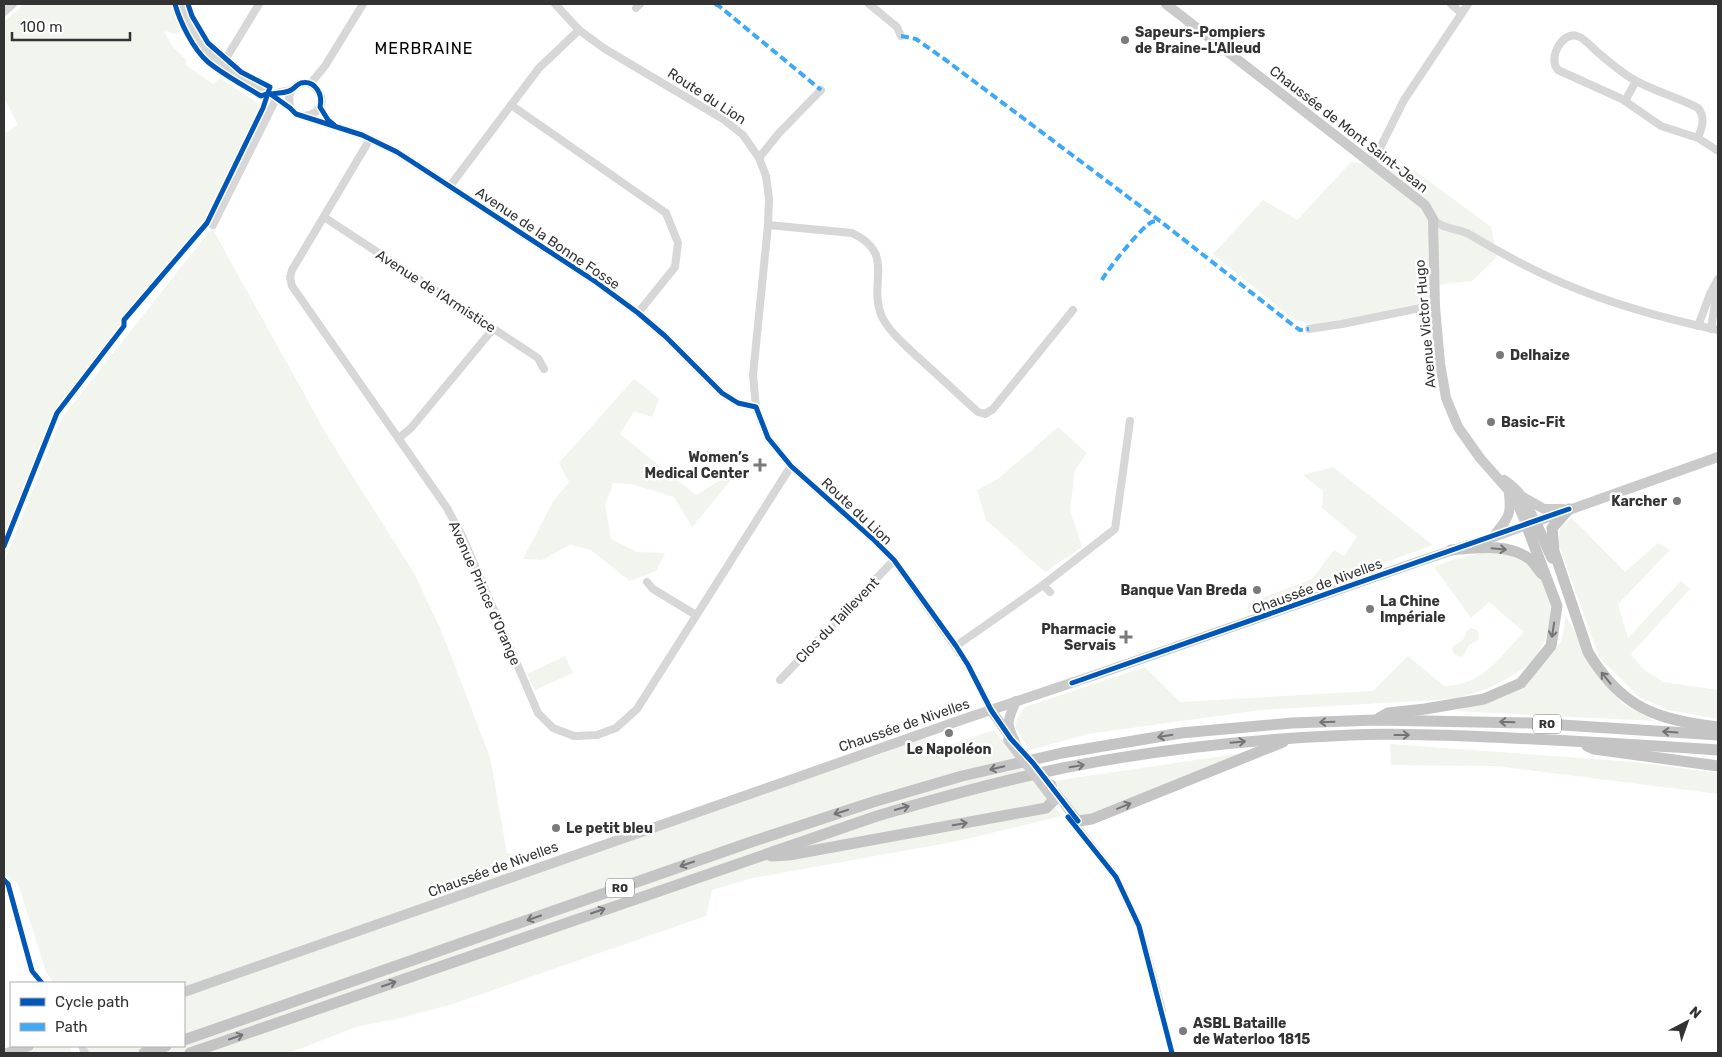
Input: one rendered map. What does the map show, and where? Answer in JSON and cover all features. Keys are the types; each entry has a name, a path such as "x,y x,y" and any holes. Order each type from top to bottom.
{"highway":[{"path":"1569,509 1552,528 1554,551 1588,652 1597,667 1616,691 1643,709 1686,723 1718,728"},
{"path":"1530,523 1568,594"},
{"path":"1376,720 1388,713 1484,699 1521,682 1551,646 1557,606 1530,523"},
{"path":"1451,550 1485,548 1511,550 1531,561 1549,583"},
{"name":"R0","path":"185,1040 754,841 873,802 962,776 1062,753 1181,734 1292,723 1376,720 1531,723 1718,735"},
{"name":"R0","path":"190,1053 877,816 965,791 1064,768 1181,748 1292,738 1353,735 1442,735 1571,740 1718,750"},
{"path":"1074,820 1092,819 1292,738"},
{"path":"1571,740 1594,749 1718,766"},
{"path":"756,857 789,856 1046,808 1054,793"},
{"path":"144,1053 163,1047"}],"main road":[{"name":"Chaussée de Mont Saint-Jean","path":"1166,4 1425,205 1433,219"},
{"name":"Avenue Victor Hugo","path":"1433,219 1435,307 1440,363 1446,398 1458,427 1480,458 1509,491 1530,523"},
{"name":"Chaussée de Nivelles","path":"185,992 1718,457"},
{"name":"Avenue Victor Hugo","path":"1493,472 1514,487 1523,497 1544,509 1569,509"},
{"path":"1493,537 1509,515 1511,508 1509,491"},
{"name":"Avenue Victor Hugo","path":"1523,497 1530,523"},
{"name":"Route du Lion","path":"1016,702 1008,724 1012,742 1054,793"},
{"name":"Route du Lion","path":"991,710 996,725 1033,763 1074,820"},
{"path":"7,1053 26,1047"}],"street":[{"path":"4,12 13,4"},
{"path":"182,4 199,42 222,65 273,97 290,108 296,114 304,116 316,112 322,101 318,89 310,84 300,84 291,90 273,97 213,225"},
{"path":"222,65 259,4"},
{"path":"310,84 322,71 363,4"},
{"name":"Route du Lion","path":"555,4 579,30 723,120 743,135 759,158 766,176 769,198 753,374 756,407 768,438 791,466 894,560 956,646 991,710"},
{"path":"869,4 897,27 901,36"},
{"path":"1452,4 1461,13"},
{"path":"1372,164 1404,100 1468,4"},
{"path":"450,186 539,68 579,30"},
{"path":"1698,138 1704,122 1702,113 1698,108 1636,81 1577,36 1571,35 1566,37 1557,49 1553,62 1558,70 1625,101 1661,126 1698,138 1718,151"},
{"path":"318,89 322,71"},
{"path":"1625,101 1636,81"},
{"path":"290,108 289,96 291,90"},
{"path":"759,158 779,133 821,90"},
{"path":"511,105 666,212 678,243 675,268 638,312"},
{"path":"320,107 335,127"},
{"name":"Avenue de la Bonne Fosse","path":"304,116 370,139 397,152 450,186 596,282 638,312 722,393 738,403 756,407"},
{"name":"Avenue Prince d'Orange","path":"370,139 292,270 290,277 292,286 447,508 463,538 538,713 553,728 574,736 597,735 616,728 637,710 791,466"},
{"name":"Avenue de l'Armistice","path":"324,217 538,358 544,369"},
{"name":"Chaussée de Mont Saint-Jean","path":"1433,219 1438,224 1467,233 1524,265 1574,288 1628,307 1715,330"},
{"path":"768,225 852,233 866,241 876,254 879,308 889,327 898,338 978,412 985,414 993,409 1073,310"},
{"path":"1698,326 1718,279"},
{"path":"1714,287 1716,297 1715,330"},
{"path":"1309,329 1425,307 1435,307"},
{"path":"399,438 411,428 493,329"},
{"path":"956,646 1043,585 1115,529 1130,421"},
{"name":"Clos du Taillevent","path":"780,680 894,560"},
{"path":"647,582 653,589 696,615"},
{"path":"1043,585 1050,592"},
{"name":"Route du Lion","path":"1074,820 1116,877 1139,926 1162,1010"}],"shaded area":[{"path":"24,4 172,4 182,29 177,34 164,31 173,47 186,60 186,65 213,84 220,78 260,105 209,213 55,412 4,541 4,134 18,125 4,98 4,22"},
{"path":"1351,162 1400,168 1410,167 1491,227 1497,257 1472,281 1439,285 1427,302 1316,326 1293,319 1213,254 1263,200 1297,220"},
{"path":"212,228 328,437 414,573 441,630 490,757 507,853 511,854 520,876 881,754 925,737 931,751 994,730 1062,816 958,841 753,878 712,890 706,916 453,1004 401,1018 356,1027 289,1053 88,1053 85,1047 185,1047 185,982 53,982 46,972 18,884 4,874 4,562 61,419"},
{"path":"634,379 659,399 652,417 634,411 620,434 696,495 719,481 735,475 692,527 674,497 631,484 613,483 605,505 611,539 637,552 665,553 656,571 630,581 591,550 570,545 542,560 523,559 554,500 569,482 559,463"},
{"path":"1058,427 1087,453 1075,470 1070,510 1082,547 1045,572 986,520 977,490 998,479"},
{"path":"1333,467 1433,545 1247,613 1249,603 1312,579 1334,550 1344,556 1357,537 1322,508 1323,491 1303,475"},
{"path":"1572,518 1625,572 1658,543 1670,550 1618,604 1628,638 1681,581 1690,589 1631,654 1642,668 1663,682 1718,690 1718,719 1669,710 1639,697 1599,657 1558,542 1561,526"},
{"path":"1492,551 1512,553 1527,561 1539,572 1546,586 1550,601 1550,617 1547,633 1541,648 1530,663 1503,681 1479,691 1452,699 1261,710 1088,734 1030,750 1015,728 1017,719 1025,707 1145,667 1180,702 1373,691 1408,656 1444,686 1470,681 1490,668 1524,632 1489,602 1471,618 1434,567 1455,559"},
{"path":"1566,616 1601,680 1624,705 1655,721 1456,711 1527,685 1561,642"},
{"path":"1471,628 1479,633 1478,640 1469,645 1462,657 1455,655 1452,649 1463,640 1467,631"},
{"path":"565,656 573,673 535,690 527,674"},
{"path":"1390,744 1634,762 1718,773 1718,794 1496,766 1391,765"},
{"path":"1250,752 1081,818 1054,781"},
{"path":"38,1047 70,1047 72,1053 20,1053"}],"marked path":[{"path":"715,4 821,90"},
{"path":"901,36 916,39 947,61 1160,221 1294,326 1300,330 1309,329"},
{"path":"1102,280 1141,231 1152,222 1160,221"}],"cycle path":[{"path":"175,4 188,35 202,57 227,76 261,96 269,93"},
{"path":"4,546 57,413 124,326 124,320 207,223 263,108 270,87 241,72 208,43 192,16 188,4"},
{"path":"271,94 289,91 301,83 311,84 319,93 320,107 328,120 334,125"},
{"path":"269,93 296,114 362,135 397,152 596,282 665,336 722,393 738,403 756,407 768,438 791,466 894,560 956,646 991,710 1011,739 1033,763 1078,821"},
{"path":"1072,683 1569,509"},
{"path":"1068,817 1116,877 1139,926 1172,1053"},
{"path":"4,880 8,884 32,971 41,982"}],"place":[{"name":"Sapeurs-Pompiers de Braine-L'Alleud","path":"1125,40"},
{"name":"Delhaize","path":"1500,355"},
{"name":"Basic-Fit","path":"1491,422"},
{"name":"Women’s Medical Center","path":"760,465"},
{"name":"Karcher","path":"1677,501"},
{"name":"Banque Van Breda","path":"1257,590"},
{"name":"La Chine Impériale","path":"1370,609"},
{"name":"Pharmacie Servais","path":"1126,637"},
{"name":"Le Napoléon","path":"949,733"},
{"name":"Le petit bleu","path":"556,828"},
{"name":"ASBL Bataille de Waterloo 1815","path":"1183,1031"}],"district":[{"name":"MERBRAINE","path":"424,48"}]}
